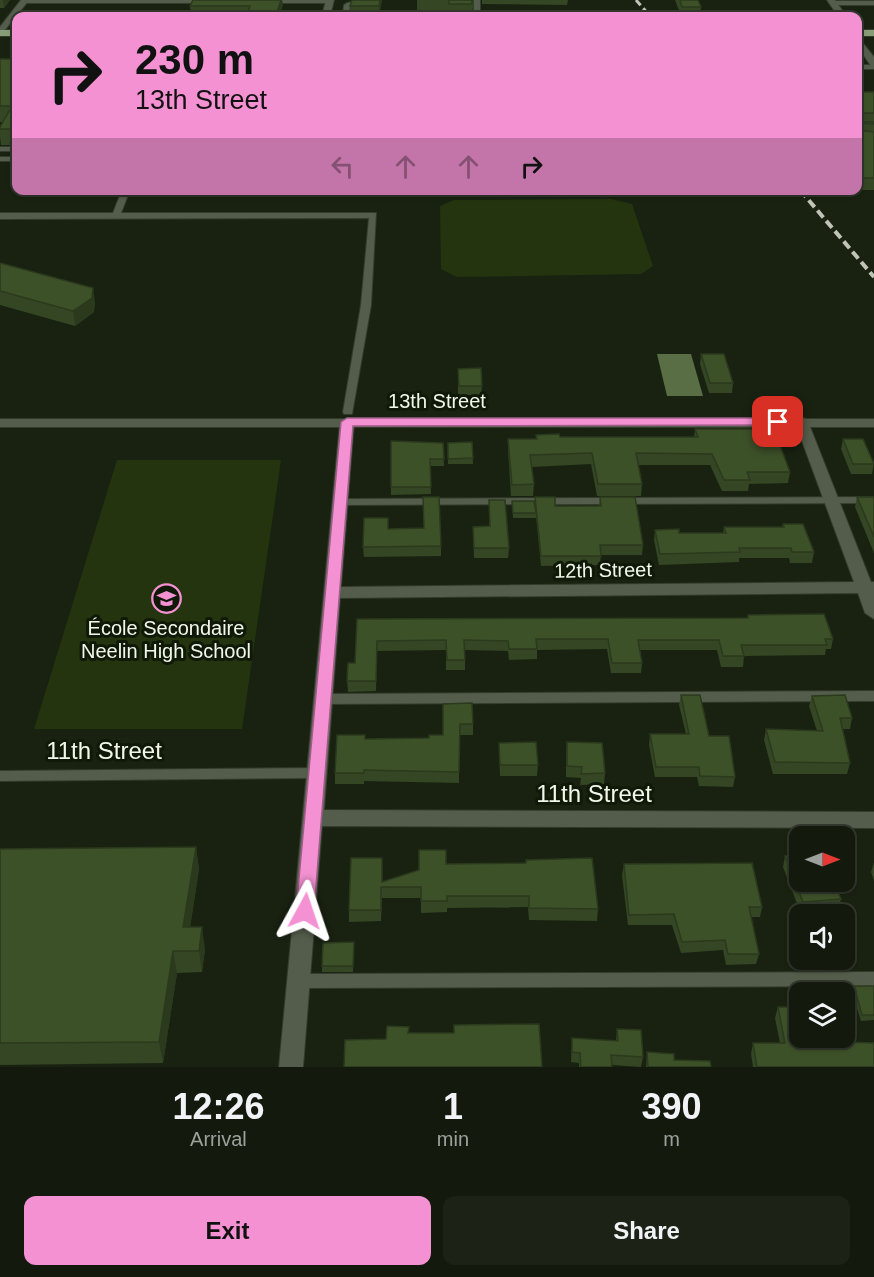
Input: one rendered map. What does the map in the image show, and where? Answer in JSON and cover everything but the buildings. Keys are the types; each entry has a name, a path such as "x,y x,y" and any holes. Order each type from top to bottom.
{"street":[{"path":"15,12 25,0"},
{"path":"1,30 12,16"},
{"path":"862,46 874,66"},
{"path":"291,1067 347,417"},
{"name":"13th Street","path":"0,423 347,417 874,423"},
{"path":"801,422 831,500 870,588 874,614"},
{"name":"12th Street","path":"332,593 870,588"},
{"name":"11th Street","path":"313,818 874,820"}],"lane":[{"path":"25,0 215,1"},
{"path":"261,1 335,0"},
{"path":"832,1 874,3"},
{"path":"346,12 348,5 351,4"},
{"path":"116,216 124,195"},
{"path":"0,216 373,215 366,305 347,417"},
{"path":"340,502 874,500"},
{"path":"323,699 874,696"},
{"name":"11th Street","path":"0,776 317,773"},
{"path":"299,981 874,979"}],"shaded area":[{"path":"611,199 632,204 653,266 641,274 457,277 441,269 440,206 454,200"},
{"path":"657,354 691,354 703,396 667,396"},
{"path":"117,460 281,460 242,729 34,729"}],"railway":[{"path":"636,0 646,12"},
{"path":"804,195 874,277"}],"place":[{"name":"École Secondaire Neelin High School","path":"166,598"}],"route":[{"path":"305,911 347,422 778,422"}]}
